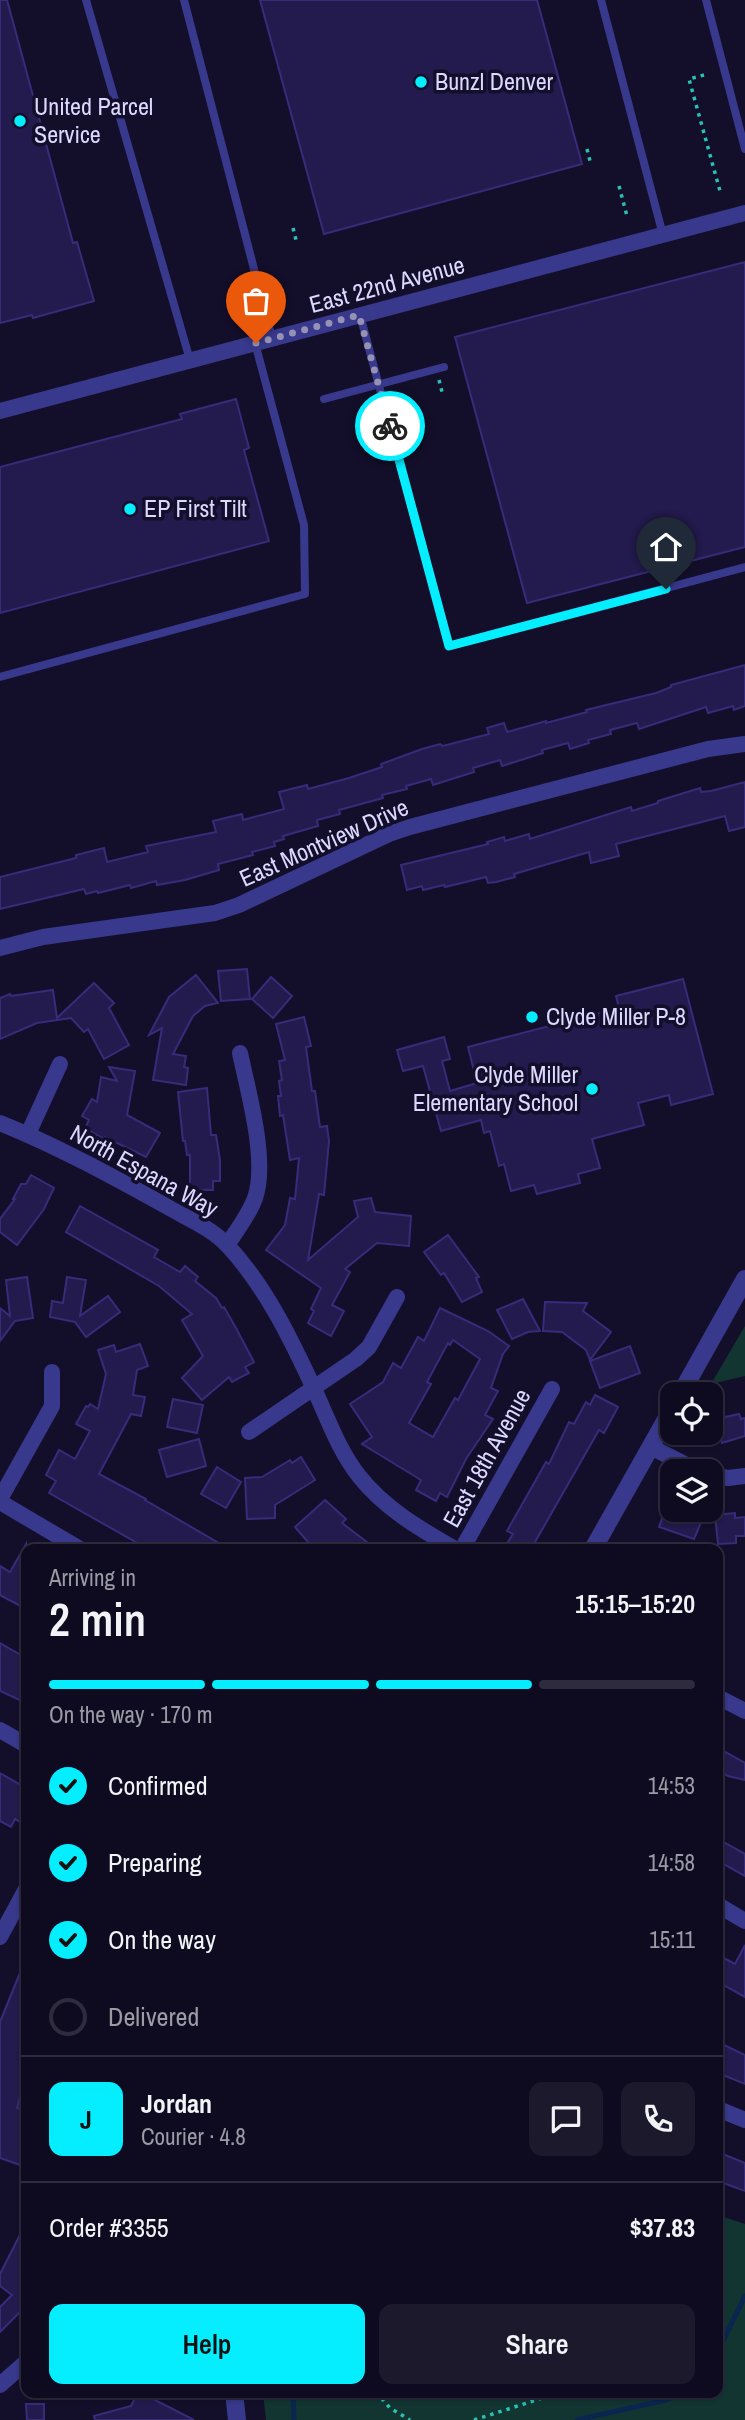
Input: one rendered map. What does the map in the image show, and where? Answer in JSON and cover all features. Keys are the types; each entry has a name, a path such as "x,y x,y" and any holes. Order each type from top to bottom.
{"street":[{"name":"East 22nd Avenue","path":"0,411 745,213"},
{"name":"East Montview Drive","path":"0,948 43,937 215,913 239,905 389,834 410,827 708,749 745,744"},
{"path":"227,1244 249,1211 258,1186 258,1157 252,1109 240,1053"},
{"path":"28,1134 60,1064"},
{"name":"North Espana Way","path":"0,1123 28,1134 135,1189 207,1229 227,1244 269,1301 333,1431 359,1476 404,1519 446,1544"},
{"path":"687,1382 745,1279"},
{"path":"249,1432 356,1359 369,1347 397,1297"},
{"path":"52,1372 52,1406 0,1501 72,1544"},
{"name":"East 18th Avenue","path":"465,1544 552,1389"},
{"path":"596,1544 660,1431"},
{"path":"651,1447 675,1459"},
{"path":"723,1477 745,1476"},
{"path":"723,1700 745,1711"},
{"path":"0,1730 21,1742"},
{"path":"0,1937 21,1898"},
{"path":"723,1908 745,1920"},
{"path":"723,2111 745,2120"},
{"path":"0,2385 21,2366"},
{"path":"235,2398 237,2420"}],"lane":[{"path":"86,0 190,360"},
{"path":"184,0 272,338"},
{"path":"601,0 663,235"},
{"path":"706,0 745,149"},
{"path":"359,315 449,646 745,567"},
{"path":"0,677 305,594 304,525 256,343"},
{"path":"324,399 444,367"}],"path":[{"path":"704,75 689,79 720,191"},
{"path":"587,149 591,165"},
{"path":"619,186 627,216"},
{"path":"293,228 297,244"},
{"path":"439,380 443,396"},
{"path":"381,2398 390,2409 410,2420"},
{"path":"474,2420 539,2398"}],"green space":[{"path":"745,1326 745,1376 712,1382"},
{"path":"723,2217 745,2224 745,2420 266,2420 264,2398 723,2398"}],"building":[{"name":"United Parcel Service","path":"0,0 7,0 73,243 77,242 94,301 33,318 32,315 0,323"},
{"name":"Bunzl Denver","path":"260,0 537,0 582,164 324,234"},
{"path":"745,262 745,547 527,603 455,337"},
{"name":"EP First Tilt","path":"236,399 249,448 244,450 269,541 0,613 0,467 182,419 180,414"},
{"path":"745,665 745,706 734,710 733,706 708,713 706,707 639,729 637,723 610,730 611,734 588,740 589,743 570,749 568,743 502,766 500,760 473,768 474,772 433,785 431,779 406,786 407,789 382,795 383,798 339,810 340,814 317,820 318,826 283,836 284,839 274,842 275,846 218,864 219,870 185,880 157,885 156,881 98,893 86,894 84,889 0,909 0,877 76,858 76,855 104,848 107,862 148,852 146,846 216,832 213,821 242,814 243,820 284,809 279,792 307,785 308,789 349,778 422,749 489,734 487,728 504,723 507,732 546,723"},
{"path":"745,782 745,827 729,831 725,816 616,844 619,856 591,863 589,852 496,882 488,883 486,877 445,887 444,885 423,890 422,886 407,890 401,865 488,844 487,842 504,837 505,841 529,834 530,839 631,807 632,811 700,788 701,792 711,791"},
{"path":"247,969 250,999 221,1001 218,971"},
{"path":"196,975 218,1003 205,1006 193,1016 173,1054 186,1056 186,1085 153,1080 162,1028 149,1035 169,997"},
{"path":"271,977 292,996 273,1018 252,999"},
{"name":"Clyde Miller Elementary School","path":"683,979 713,1094 671,1105 669,1095 638,1103 644,1125 592,1139 600,1168 578,1174 580,1183 537,1194 534,1185 511,1191 504,1164 499,1166 490,1131 484,1133 481,1120 441,1131 423,1066 403,1071 397,1050 444,1037 450,1059 442,1061 450,1091 477,1083 468,1047 619,1008 616,996"},
{"path":"94,983 114,1003 109,1008 129,1045 104,1059 88,1029 84,1032 71,1018 37,1023 0,1039 0,998 10,994 53,990 57,1018"},
{"path":"304,1017 311,1046 306,1047 312,1091 315,1091 320,1127 327,1126 329,1141 324,1195 319,1194 308,1260 358,1217 354,1201 371,1198 375,1212 411,1216 409,1246 377,1243 345,1269 350,1272 332,1305 344,1311 331,1336 308,1323 321,1288 266,1250 285,1225 290,1198 295,1199 299,1158 290,1160 283,1115 280,1116 278,1096 281,1096 279,1081 282,1080 279,1061 285,1060 276,1024"},
{"path":"109,1067 135,1071 127,1115 160,1133 146,1157 85,1128 89,1120 82,1116 92,1099 97,1102 101,1077 117,1081"},
{"path":"207,1088 211,1135 216,1135 220,1160 220,1181 213,1181 213,1190 190,1190 190,1155 187,1155 183,1141 178,1092"},
{"path":"31,1175 54,1188 44,1209 17,1245 0,1232 0,1219 15,1199 21,1184 26,1184"},
{"path":"80,1206 158,1250 154,1257 180,1272 185,1266 198,1277 195,1281 224,1307 236,1328 254,1362 245,1367 249,1373 232,1382 229,1377 202,1400 182,1378 203,1356 182,1320 192,1314 159,1286 66,1232"},
{"path":"448,1235 479,1277 476,1278 482,1292 462,1302 444,1273 441,1275 424,1252"},
{"path":"27,1277 33,1318 15,1321 0,1341 0,1308 10,1316 6,1280"},
{"path":"67,1277 86,1280 80,1316 108,1296 120,1312 86,1337 75,1322 50,1317 52,1301 63,1303"},
{"path":"523,1299 540,1331 528,1332 512,1339 497,1310"},
{"path":"545,1302 587,1303 583,1311 611,1332 590,1360 586,1350 562,1332 543,1331"},
{"path":"440,1308 488,1331 509,1346 503,1354 491,1388 498,1391 485,1415 493,1419 466,1459 447,1497 440,1493 436,1501 416,1490 421,1480 362,1444 372,1437 350,1404 383,1382 393,1363 401,1368 418,1337 424,1341","holes":["453,1340 480,1359 458,1400 455,1398 433,1437 409,1423 431,1384 427,1382 448,1343 450,1345"]},
{"path":"140,1344 148,1366 137,1370 133,1395 145,1397 141,1416 131,1414 99,1474 220,1544 139,1544 49,1493 56,1481 46,1475 59,1450 75,1459 90,1431 76,1424 86,1406 90,1404 98,1409 106,1374 98,1350 114,1345 116,1352"},
{"path":"630,1346 640,1373 600,1388 590,1361"},
{"path":"595,1395 618,1407 604,1433 599,1430 534,1544 508,1542 513,1534 507,1531 546,1462 549,1464 569,1422 574,1424 586,1402 590,1405"},
{"path":"173,1399 203,1405 197,1433 167,1427"},
{"path":"739,1414 741,1419 745,1418 745,1436 723,1443 723,1417"},
{"path":"199,1439 206,1466 167,1477 159,1450"},
{"path":"301,1457 315,1480 275,1505 275,1518 247,1519 245,1478 262,1477 290,1460 292,1463"},
{"path":"217,1467 241,1482 226,1508 201,1494"},
{"path":"325,1500 346,1519 342,1523 369,1544 310,1544 295,1527"},
{"path":"735,1513 735,1518 745,1517 745,1536 736,1536 736,1543 718,1544 716,1522 723,1522 723,1514"},
{"path":"661,1522 701,1522 694,1539 659,1527"},
{"path":"21,1553 21,1606 0,1595 0,1566 10,1572"},
{"path":"0,1643 21,1655 21,1701 0,1691"},
{"path":"723,1751 745,1763 745,1780 723,1773"},
{"path":"0,1773 21,1785 21,1823 15,1819 11,1827 0,1821"},
{"path":"723,1842 745,1854 745,1876 723,1864"},
{"path":"745,1945 745,1997 723,1985 723,1958 735,1964"},
{"path":"21,1970 21,2093 17,2108 21,2108 21,2165 0,2158 0,2022"},
{"path":"723,2044 745,2055 745,2084 723,2075"},
{"path":"723,2154 745,2163 745,2191 723,2183"},
{"path":"21,2233 21,2311 0,2332 0,2307 12,2295 0,2286 0,2274"},
{"path":"135,2398 153,2398 194,2420 95,2420 94,2416 131,2406"},
{"path":"26,2404 44,2404 44,2420 27,2420"}],"waterway":[{"path":"723,2341 745,2296"},
{"path":"293,2398 294,2420"},
{"path":"577,2420 671,2398"}],"way so far":[{"path":"256,343 359,315 390,426"}],"place":[{"name":"Bunzl Denver","path":"421,82"},
{"name":"United Parcel Service","path":"20,121"},
{"name":"EP First Tilt","path":"130,509"},
{"name":"Clyde Miller P-8","path":"532,1017"},
{"name":"Clyde Miller Elementary School","path":"592,1089"}],"route":[{"path":"390,426 449,646 666,589"}]}
